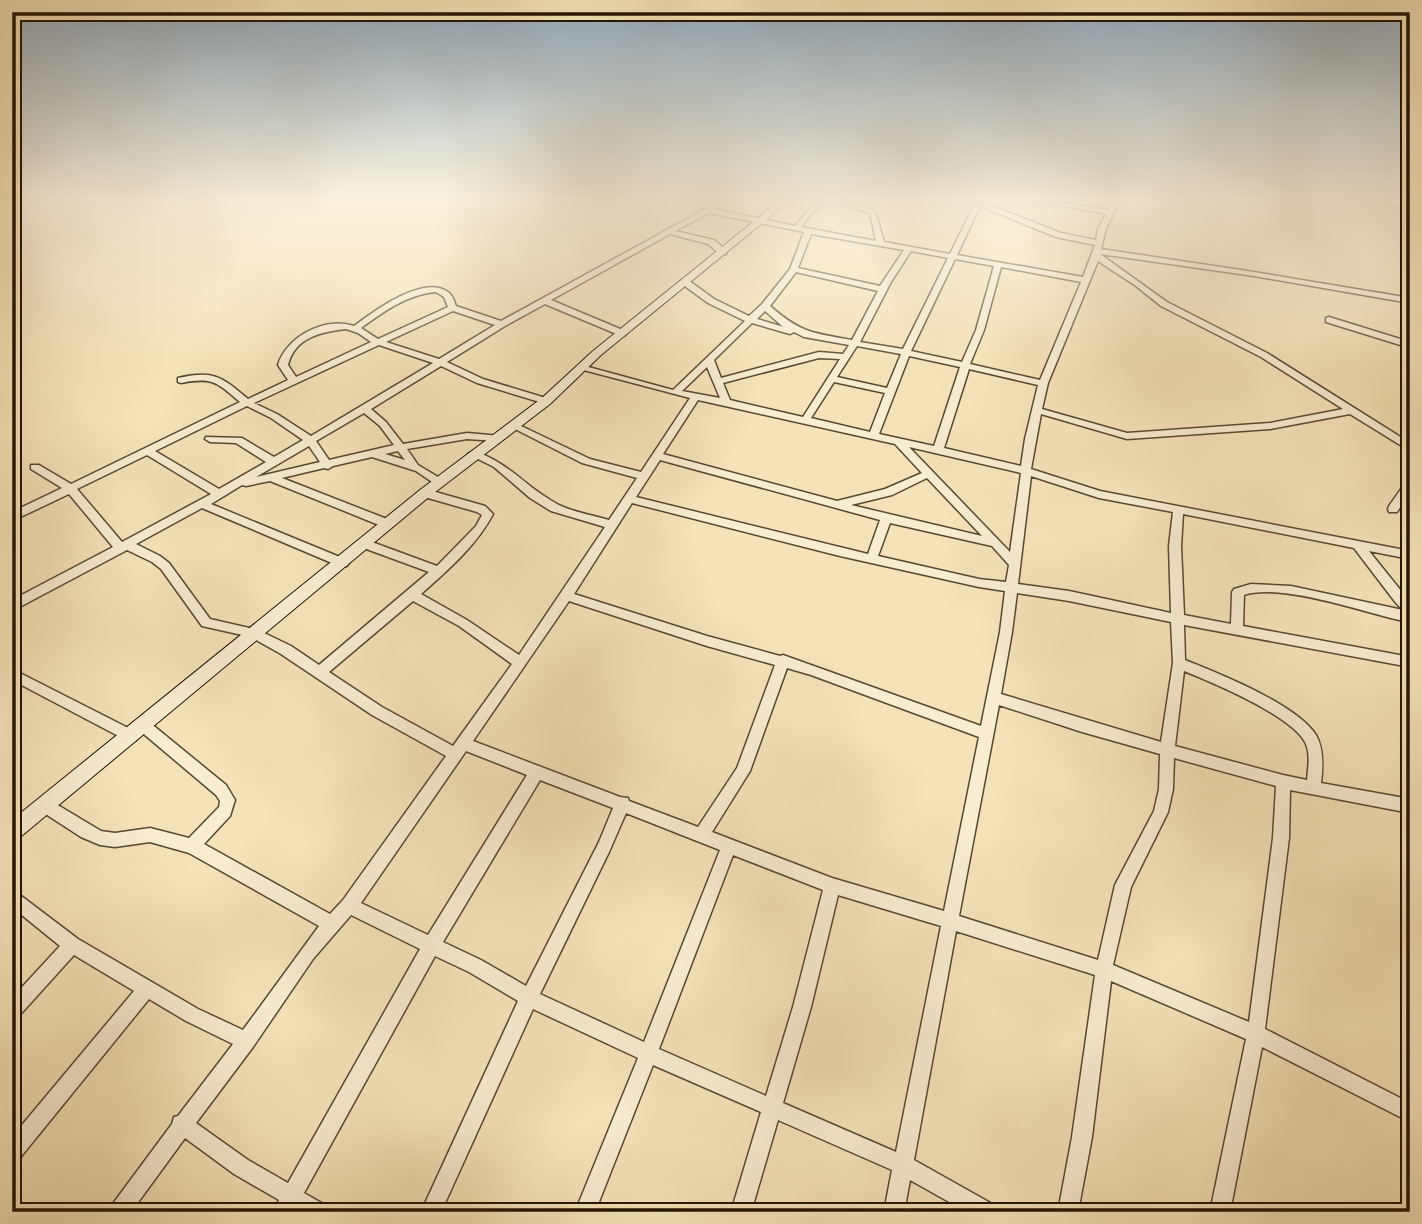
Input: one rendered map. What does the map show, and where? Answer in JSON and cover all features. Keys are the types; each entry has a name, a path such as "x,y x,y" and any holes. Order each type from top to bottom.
{"street":[{"path":"12,606 202,504 365,409 502,324 629,254"},
{"path":"12,832 473,454 546,401 622,333 720,254"},
{"path":"675,393 765,306 794,268 799,254"},
{"path":"805,421 855,343 881,289 905,254"},
{"path":"947,254 1086,280"},
{"path":"894,1212 1006,632 1010,587 1016,564 1024,470 1036,410 1043,383 1095,254"},
{"path":"1102,254 1164,304 1264,355 1410,448"},
{"path":"1124,254 1410,301"},
{"path":"874,435 890,391 952,255"},
{"path":"938,451 965,366 980,330 998,264"},
{"path":"794,268 881,289"},
{"path":"685,282 711,302 750,321 1043,383"},
{"path":"356,328 379,312 427,288 442,292 449,298 453,308"},
{"path":"545,301 622,333"},
{"path":"765,306 785,324 804,334"},
{"path":"12,517 293,380 453,308 502,324"},
{"path":"1329,320 1410,345"},
{"path":"293,380 283,365 292,344 323,329 339,326 356,328 377,342 441,363 480,382 546,401"},
{"path":"717,382 819,355 844,357"},
{"path":"709,359 726,402"},
{"path":"581,368 675,393 726,402 1024,470 1099,494 1178,512 1410,555"},
{"path":"181,380 204,376 217,380 247,403 274,416 311,441 328,466"},
{"path":"831,379 890,391"},
{"path":"118,1212 181,1124 247,1041 330,923 349,906 521,663 696,396"},
{"path":"365,409 401,447 414,466"},
{"path":"1036,410 1127,436 1270,426 1350,411"},
{"path":"514,426 586,461 645,477"},
{"path":"147,450 224,491 270,477 328,466 401,447 467,436 497,438"},
{"path":"210,439 238,440 274,462"},
{"path":"897,440 1016,564"},
{"path":"373,453 414,466 439,482"},
{"path":"473,454 498,465 534,495 555,508 612,525"},
{"path":"658,456 886,518 994,542"},
{"path":"36,467 69,487 124,547 156,559 164,566 206,623 254,633 285,650 377,711 459,748 623,803 832,886 1104,970 1256,1034 1410,1113"},
{"path":"838,504 888,492 928,474"},
{"path":"270,477 388,524"},
{"path":"1393,509 1410,484"},
{"path":"318,673 438,571 477,533 488,514 481,509 425,493"},
{"path":"630,499 872,558 1010,587 1410,662"},
{"path":"202,504 343,563"},
{"path":"1068,1212 1082,1137 1104,970 1131,865 1161,812 1166,789 1167,750 1179,663 1175,546 1178,512"},
{"path":"872,558 886,518"},
{"path":"365,544 438,571"},
{"path":"1357,544 1410,609"},
{"path":"1237,628 1238,592 1252,587 1279,589 1399,615 1410,615"},
{"path":"411,594 463,623 521,663"},
{"path":"566,596 707,641 783,660 986,734"},
{"path":"702,834 743,771 783,660"},
{"path":"1179,663 1246,693 1299,727 1310,738 1314,752 1313,786"},
{"path":"13,675 131,736"},
{"path":"994,698 1283,782 1410,806"},
{"path":"144,726 220,790 228,800 225,811 192,846"},
{"path":"287,1205 432,946 536,773"},
{"path":"1220,1212 1256,1034 1281,838 1283,782"},
{"path":"431,1212 529,998 623,803"},
{"path":"46,806 100,838 115,840 150,835 166,837 192,846 330,923"},
{"path":"585,1212 647,1053 685,966 729,846"},
{"path":"741,1212 815,959 832,886"},
{"path":"12,897 72,945 146,989 247,1041"},
{"path":"349,906 475,965 529,998 647,1053 903,1165 987,1212"},
{"path":"12,1011 72,945"},
{"path":"12,1152 146,989"},
{"path":"181,1124 241,1167 287,1205 318,1212"}]}
